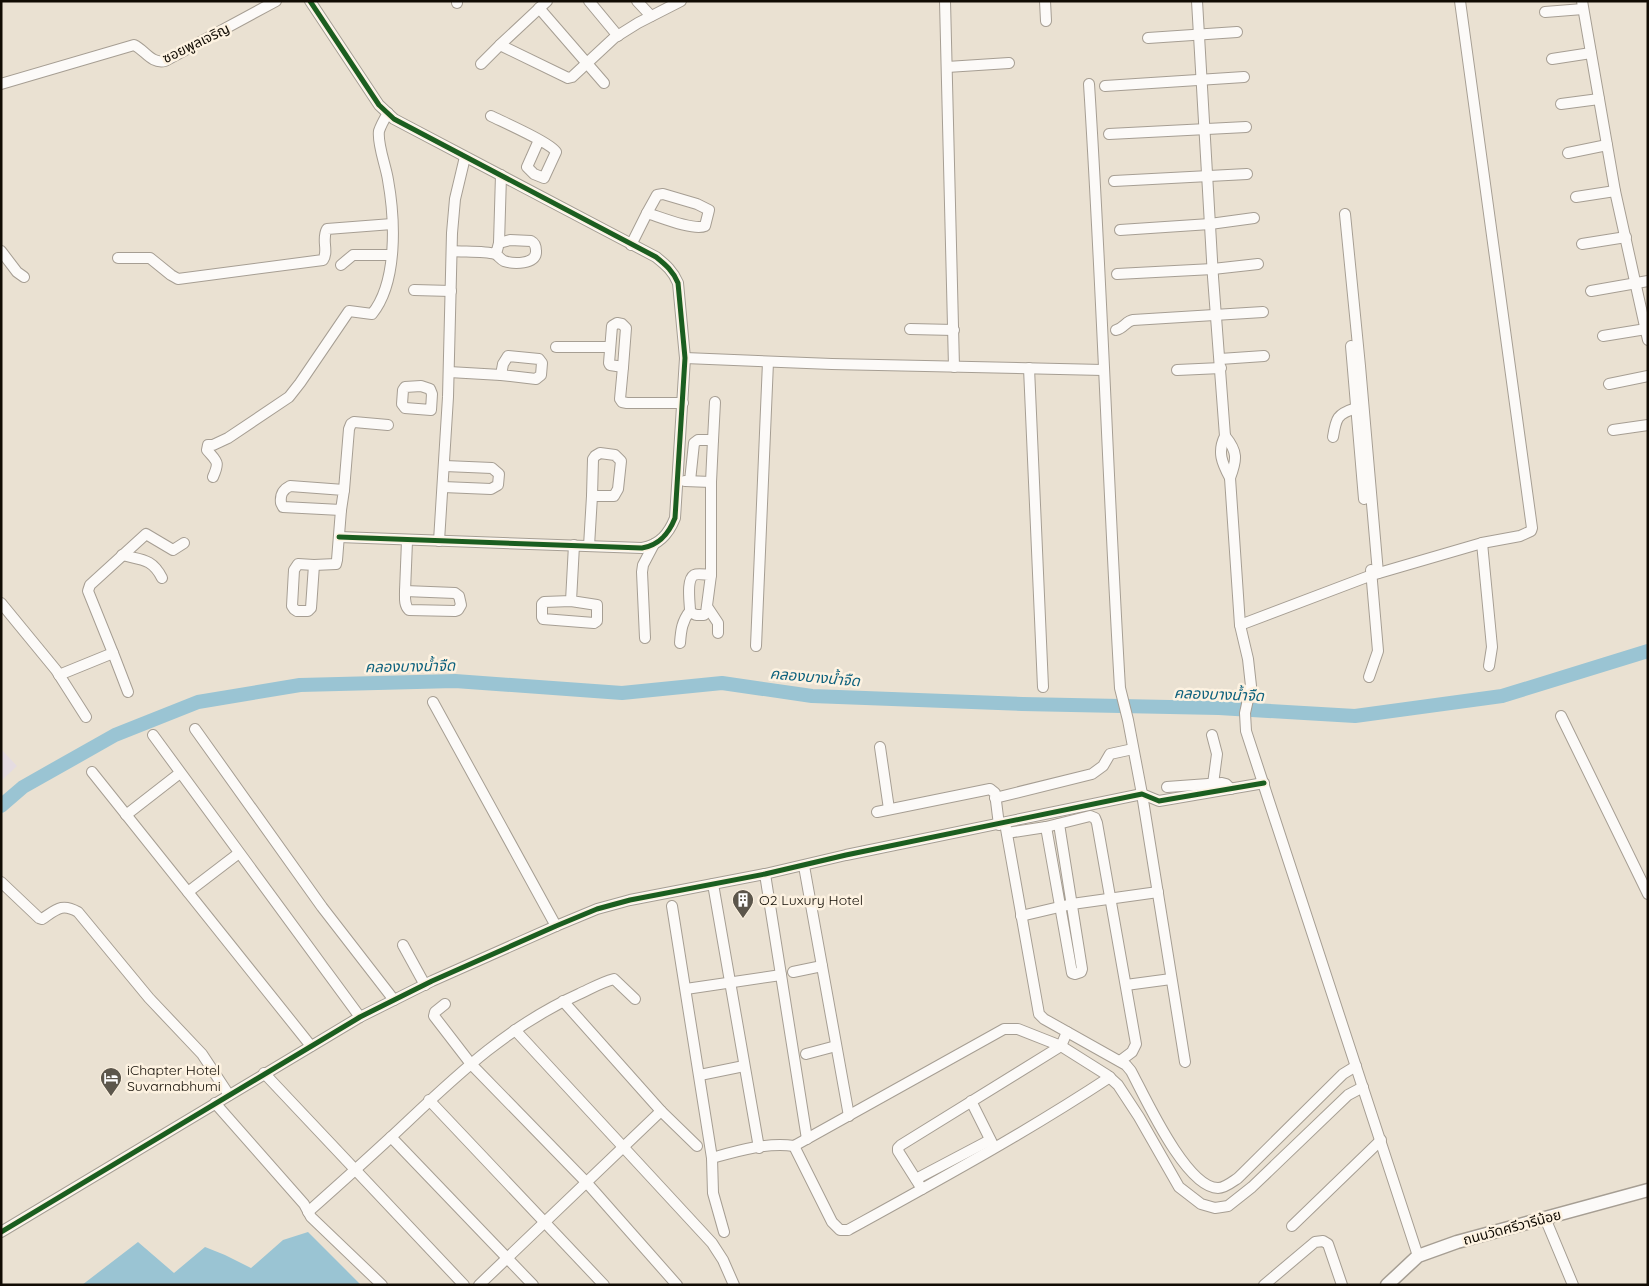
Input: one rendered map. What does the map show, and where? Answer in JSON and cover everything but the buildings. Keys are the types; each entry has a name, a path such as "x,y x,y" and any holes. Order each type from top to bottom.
{"main road":[{"name":"ถนนวัดศรีวารีน้อย","path":"1387,1285 1418,1256 1457,1242 1648,1190"}],"street":[{"name":"ซอยพูลเจริญ","path":"1,84 134,45 139,47 154,61 165,61 276,1"},
{"path":"310,1 379,105 394,119 656,257 668,267 678,283 685,358 675,518 671,529 654,544 642,548 339,538"},
{"path":"589,1 618,36"},
{"path":"637,1 651,16"},
{"path":"500,44 568,78 572,77 618,36 666,5 681,1"},
{"path":"945,1 954,367"},
{"path":"1045,1 1046,21"},
{"path":"1197,1 1225,436 1221,444 1221,459 1230,478 1240,625 1248,660 1251,686 1245,714 1246,731 1418,1256"},
{"path":"1240,625 1375,574 1482,543 1520,536 1531,531 1532,524 1460,1"},
{"path":"482,64 500,44 543,5 604,83"},
{"path":"1545,12 1583,5 1615,191 1648,340"},
{"path":"1148,38 1237,32"},
{"path":"1552,59 1591,53"},
{"path":"947,67 1009,63"},
{"path":"1105,86 1244,77"},
{"path":"1089,84 1098,228 1120,688 1143,794 1184,1062"},
{"path":"1561,104 1599,99"},
{"path":"213,477 218,462 207,450 208,445 213,445 228,438 289,397 349,311 372,314 385,292 391,267 392,224 388,180 379,131 388,113"},
{"path":"491,116 554,148 556,152 536,194"},
{"path":"1109,134 1246,127"},
{"path":"539,140 527,167 534,174 544,178"},
{"path":"1568,153 1607,145"},
{"path":"440,541 445,466 455,199 465,157"},
{"path":"1114,181 1247,174"},
{"path":"496,254 500,244 501,175"},
{"path":"1576,197 1615,191"},
{"path":"631,245 647,213 657,195 663,194 697,204 709,210 707,222 701,228 647,213"},
{"path":"1344,214 1359,357 1375,574 1378,651 1369,677"},
{"path":"1120,230 1210,224 1254,218"},
{"path":"118,258 150,258 174,278 178,279 260,270 323,260 326,257 324,235 327,229 392,224"},
{"path":"1582,244 1626,237"},
{"path":"452,251 496,254 506,261 526,262 531,261 536,254 532,241 510,240 500,244"},
{"path":"1,251 24,277"},
{"path":"341,265 353,255 391,255"},
{"path":"1117,274 1213,269 1258,264"},
{"path":"1591,291 1648,280"},
{"path":"414,290 451,290"},
{"path":"1116,330 1133,320 1263,312"},
{"path":"623,367 610,365 609,363 612,326 617,323 622,324 626,328 623,367 620,399 622,402 627,404 683,403"},
{"path":"910,329 954,330"},
{"path":"1603,336 1646,329"},
{"path":"1350,335 1356,408 1375,574"},
{"path":"556,347 610,347"},
{"path":"1177,370 1264,356"},
{"path":"685,358 768,362 1104,370"},
{"path":"756,646 768,362"},
{"path":"1029,368 1044,687"},
{"path":"449,372 501,376"},
{"path":"1609,384 1648,376"},
{"path":"690,611 693,614 704,615 708,608 711,575 711,482 715,402"},
{"path":"1333,437 1338,417 1343,412 1356,408"},
{"path":"431,410 447,412"},
{"path":"314,565 336,564 338,560 349,429 351,424 354,422 388,425"},
{"path":"1613,430 1648,425"},
{"path":"1225,436 1233,446 1235,453 1236,462 1230,478"},
{"path":"690,481 694,443 698,440 714,440"},
{"path":"589,546 593,459 595,456 606,453 615,455 621,461 616,493 610,497 592,496"},
{"path":"443,487 491,489 498,485 499,474 492,468 445,466"},
{"path":"678,481 711,482"},
{"path":"342,510 283,507 281,498 284,490 290,486 344,490"},
{"path":"128,692 88,591 90,586 146,534 173,550 184,543"},
{"path":"405,591 455,593 461,599 461,605 458,610 454,611 409,610 406,607 405,591 407,541"},
{"path":"1482,543 1492,646 1489,666"},
{"path":"645,638 642,572 643,565 654,544"},
{"path":"571,601 574,546"},
{"path":"122,556 149,562 162,578"},
{"path":"680,643 684,618 690,611 690,580 697,574 711,575"},
{"path":"571,601 597,606 597,621 594,623 543,619 542,604 544,602 571,601"},
{"path":"1,604 59,675 86,717"},
{"path":"708,608 718,623 718,633"},
{"path":"59,675 113,654"},
{"path":"433,702 556,926"},
{"path":"1561,716 1648,894"},
{"path":"195,729 322,907 394,1000"},
{"path":"153,735 360,1017"},
{"path":"1212,735 1217,754 1213,784"},
{"path":"880,747 889,809"},
{"path":"995,798 1092,774 1103,766 1110,754 1134,749"},
{"path":"92,772 311,1046"},
{"path":"126,815 180,774"},
{"path":"1,1232 360,1017 425,985 556,926 597,910 630,900 846,856 1004,827 1143,794 1156,801 1264,782"},
{"path":"1167,787 1226,784 1231,789"},
{"path":"876,812 990,789 995,793 1004,827 1039,1014 1120,1062 1131,1071 1178,1156 1200,1181 1208,1186 1217,1188 1228,1185 1238,1178 1344,1074 1356,1066"},
{"path":"1004,827 1046,827 1090,816 1095,818 1098,823 1136,1044 1132,1052 1120,1062"},
{"path":"1046,827 1067,905 1082,968 1081,972 1075,974 1072,973 1067,905 1058,824"},
{"path":"188,892 239,853"},
{"path":"804,866 848,1116"},
{"path":"765,874 807,1139"},
{"path":"1,882 38,918 42,919 60,907 69,907 78,912 149,998 202,1054 228,1095"},
{"path":"713,884 759,1148"},
{"path":"1021,916 1067,905 1158,892"},
{"path":"672,906 712,1158 713,1193 724,1232"},
{"path":"404,945 425,985"},
{"path":"793,972 822,966"},
{"path":"686,989 781,975"},
{"path":"308,1212 429,1100 470,1064 515,1030 563,1001 614,979 635,999"},
{"path":"1126,985 1171,979"},
{"path":"563,1001 661,1111 697,1146"},
{"path":"445,1004 435,1012 434,1016 470,1064 587,1183 676,1285"},
{"path":"712,1158 734,1152 781,1144 794,1146 1004,1029 1018,1029 1061,1046 1110,1077 1118,1085 1139,1117 1178,1187 1201,1204 1210,1207 1228,1206 1252,1187 1348,1095 1363,1087"},
{"path":"515,1030 712,1243 723,1260 734,1285"},
{"path":"922,1189 898,1151 898,1148 970,1101 1061,1046 1067,1032"},
{"path":"806,1054 836,1046"},
{"path":"700,1075 744,1066"},
{"path":"264,1073 464,1285"},
{"path":"916,1179 1058,1111 1110,1077"},
{"path":"429,1100 604,1285"},
{"path":"970,1101 992,1144"},
{"path":"215,1103 304,1204 315,1222 382,1285"},
{"path":"479,1285 661,1111"},
{"path":"391,1137 533,1285"},
{"path":"1292,1226 1381,1140"},
{"path":"794,1146 832,1222 840,1230 848,1230 922,1189 992,1144"},
{"path":"1166,1166 1178,1156"},
{"path":"1545,1218 1574,1285"},
{"path":"1264,1285 1315,1242 1323,1240 1328,1244 1342,1285"}],"shaded area":[{"path":"1,749 17,766 1,781"}],"water":[{"path":"308,1232 361,1285 82,1285 138,1242 174,1273 205,1247 251,1268 283,1240"}],"waterway":[{"name":"คลองบางน้ำจืด","path":"1,806 23,787 115,735 198,702 300,685 455,681 622,693 722,683 812,696 1022,704 1219,708 1355,716 1502,696 1648,651"}],"cycle path":[{"path":"310,1 379,105 394,119 656,257 666,266 678,283 685,358 675,518 663,538 654,544 642,548 339,537"},
{"path":"1,1232 360,1017 432,981 597,909 630,900 765,874 846,855 1142,794 1159,801 1264,783"}],"place":[{"name":"O2 Luxury Hotel","path":"743,919"},
{"name":"iChapter Hotel Suvarnabhumi","path":"111,1097"}]}
